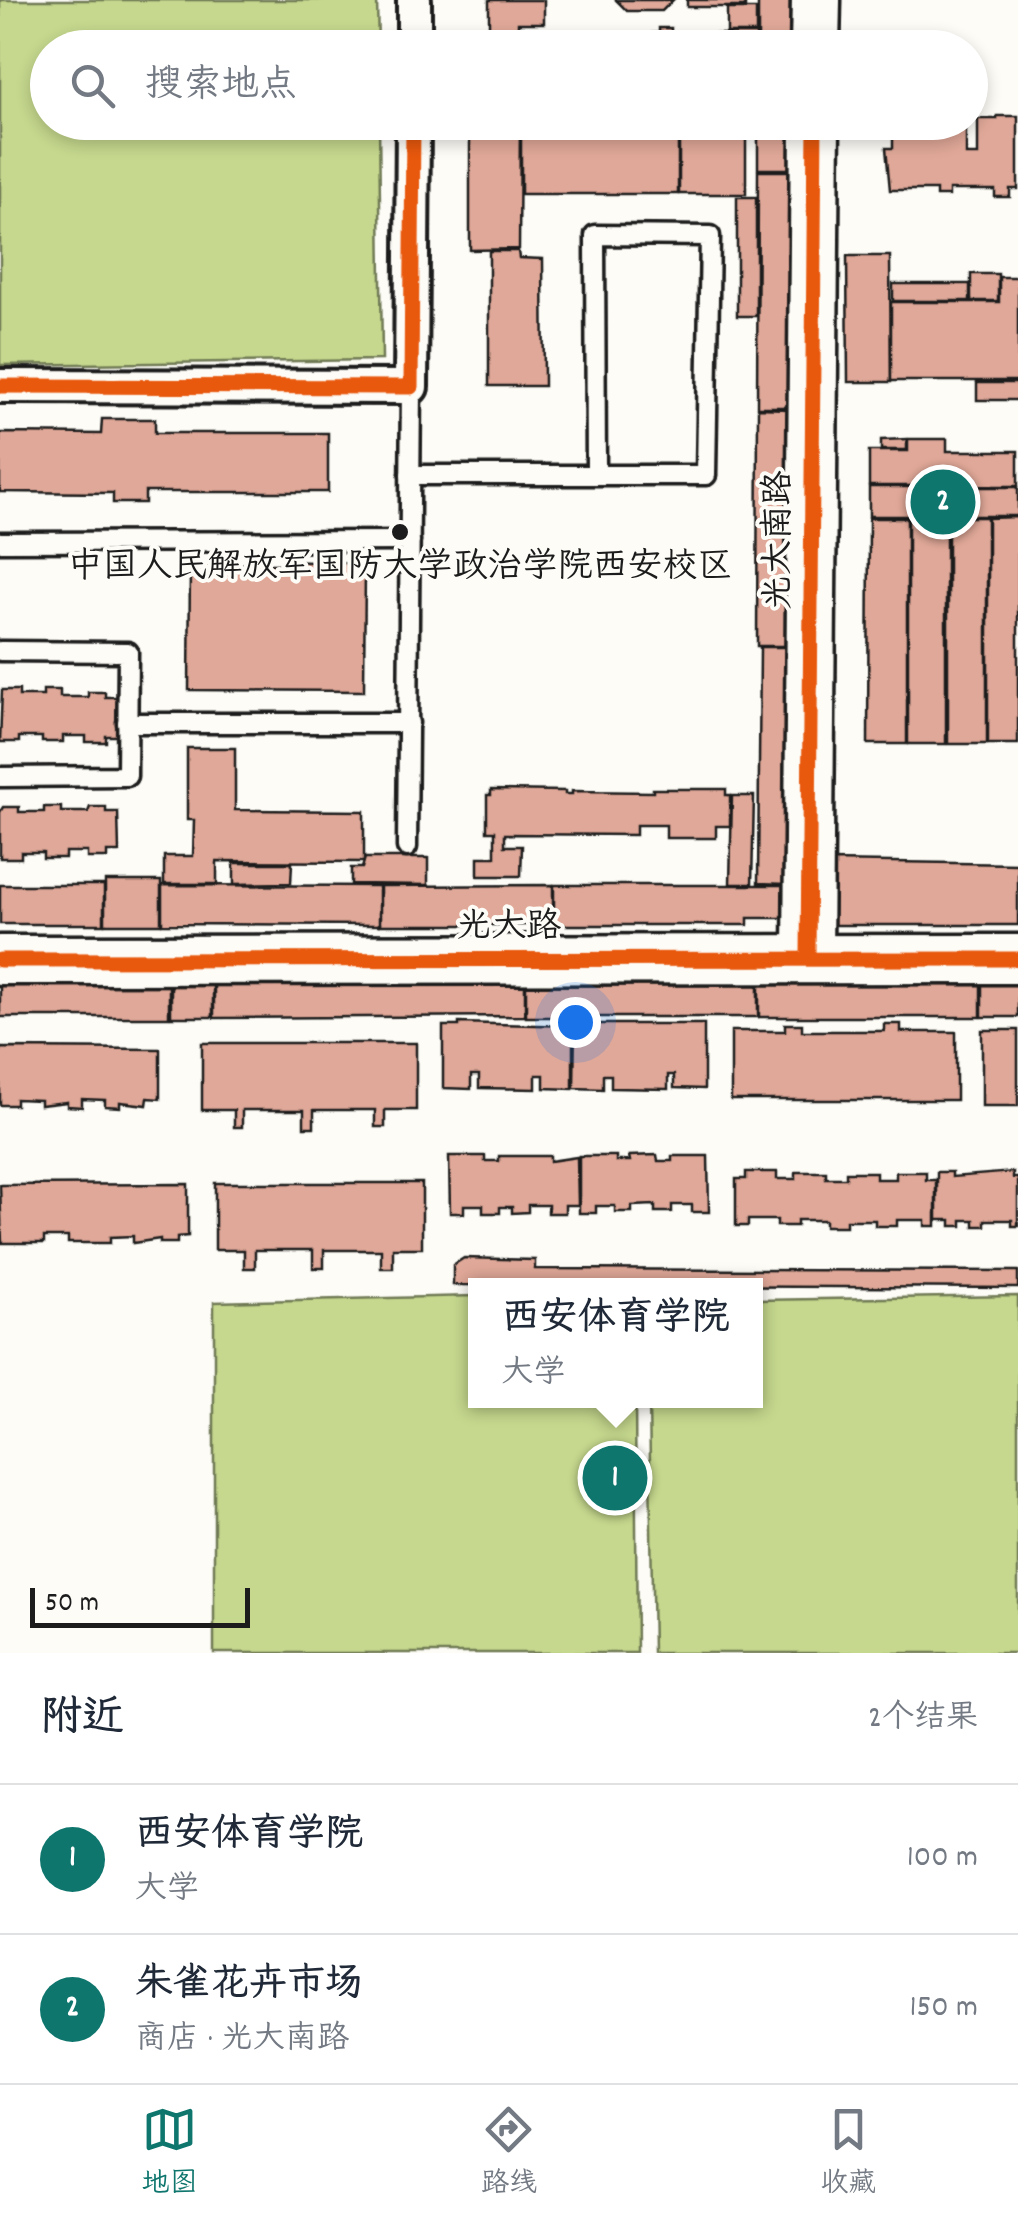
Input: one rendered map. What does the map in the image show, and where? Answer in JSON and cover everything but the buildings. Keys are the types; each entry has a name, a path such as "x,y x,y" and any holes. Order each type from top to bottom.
{"street":[{"path":"414,0 414,30"},
{"path":"815,30 816,0"},
{"path":"0,386 411,387 413,140"},
{"name":"光大南路","path":"808,958 815,140"},
{"name":"光大路","path":"0,960 1018,959"}],"lane":[{"path":"410,476 596,475 706,474 710,236 595,235 596,475"},
{"path":"408,846 411,387"},
{"path":"0,542 410,541"},
{"path":"0,650 128,652 127,776 0,777"},
{"path":"127,723 409,724"}],"green space":[{"path":"0,0 377,0 378,30 30,30 30,140 379,140 382,360 0,365"},
{"path":"468,1296 468,1408 635,1408 637,1653 214,1653 214,1302"},
{"path":"1018,1296 1018,1653 653,1653 649,1408 763,1408 763,1300"}],"cycle path":[{"path":"0,386 411,387 413,140"},
{"path":"808,957 815,140"},
{"path":"0,960 1018,959"}],"place":[{"name":"朱雀花卉市场","path":"943,502"},
{"name":"中国人民解放军国防大学政治学院西安校区","path":"400,532"},
{"name":"西安体育学院","path":"615,1478"}]}
